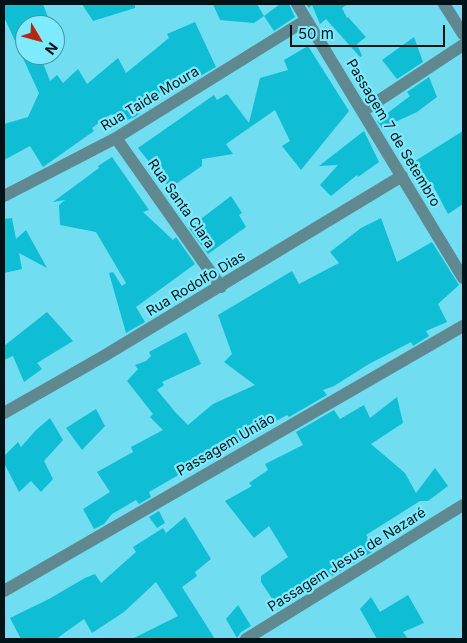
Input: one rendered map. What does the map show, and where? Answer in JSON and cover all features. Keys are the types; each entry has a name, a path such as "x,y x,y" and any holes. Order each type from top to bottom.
{"street":[{"name":"Passagem 7 de Setembro","path":"298,4 463,278"},
{"path":"444,4 463,34"},
{"name":"Rua Taide Moura","path":"4,196 116,138 306,20"},
{"path":"363,111 463,45"},
{"name":"Rua Santa Clara","path":"116,138 221,287"},
{"name":"Rua Rodolfo Dias","path":"4,413 221,287 402,176"},
{"name":"Passagem União","path":"4,591 463,326"},
{"name":"Passagem Jesus de Nazaré","path":"246,639 463,505"}],"building":[{"path":"4,4 43,4 47,15 15,15 15,41 4,17"},
{"path":"82,4 135,4 135,8 93,21"},
{"path":"213,4 257,4 264,16 254,23 220,20"},
{"path":"280,4 289,4 295,17 274,31 264,16"},
{"path":"306,4 348,4 342,8 347,18 366,37 357,44 362,56 360,57 326,19 320,24 312,5 309,8"},
{"path":"195,22 216,67 195,79 142,100 140,113 135,117 118,123 111,114 92,128 94,131 43,167 30,146 4,160 4,124 28,117 39,93 26,65 44,65 50,81 57,75 63,83 78,69 87,84 118,58 126,73 169,38 167,34"},
{"path":"414,37 423,62 397,79 382,60"},
{"path":"308,46 349,111 301,170 282,146 290,141 275,110 226,144 233,154 202,159 202,166 170,188 138,148 214,95 217,100 227,94 249,123 260,78 288,70 284,60"},
{"path":"429,77 437,97 417,112 382,128 377,121 410,96 407,92"},
{"path":"364,131 379,162 358,177 357,175 331,196 320,185 338,165 319,166"},
{"path":"463,131 463,204 448,214 431,182 423,181 415,161"},
{"path":"112,157 149,210 143,212 173,240 176,237 195,264 136,307 145,322 126,333 109,273 113,272 122,286 126,283 96,232 60,225 59,205 65,200 53,202"},
{"path":"231,196 242,213 239,215 246,227 208,254 189,228"},
{"path":"12,218 16,239 26,230 47,268 19,253 22,269 4,273 4,219"},
{"path":"381,218 397,262 432,242 459,285 438,304 447,322 426,331 429,336 413,346 411,342 369,364 334,386 323,390 327,395 289,417 287,415 192,468 191,466 149,492 151,497 139,504 136,500 112,514 104,524 94,529 83,509 110,492 97,472 133,452 131,447 163,430 150,417 153,414 127,381 138,369 135,365 146,361 151,356 149,352 186,332 201,364 162,382 164,385 157,390 188,425 213,404 255,385 224,362 232,354 218,315 292,271 299,284 339,263 330,252 361,228"},
{"path":"47,312 73,341 37,363 42,369 24,382 13,356 4,360 4,346"},
{"path":"397,397 403,423 371,444 405,473 416,493 435,468 448,486 428,501 420,501 366,535 377,549 332,576 331,574 313,588 279,609 261,582 261,576 288,557 269,526 254,538 225,501 252,486 249,483 268,470 265,464 303,445 296,432 334,410 340,419 364,405 370,418"},
{"path":"96,409 105,426 82,450 66,428"},
{"path":"50,418 63,440 44,461 53,479 41,492 31,481 19,492 4,463 4,456 18,442 21,447"},
{"path":"159,511 165,523 157,528 149,517"},
{"path":"185,517 211,559 195,572 197,576 182,587 215,639 132,639 178,616 156,582 124,612 92,633 84,619 56,639 21,639 10,618 95,574 101,583 136,552 133,547 163,528 166,533"},
{"path":"408,595 424,623 403,632 408,639 377,639 360,609 371,597 380,612"},
{"path":"238,605 251,626 241,632 237,638 226,619"}]}
